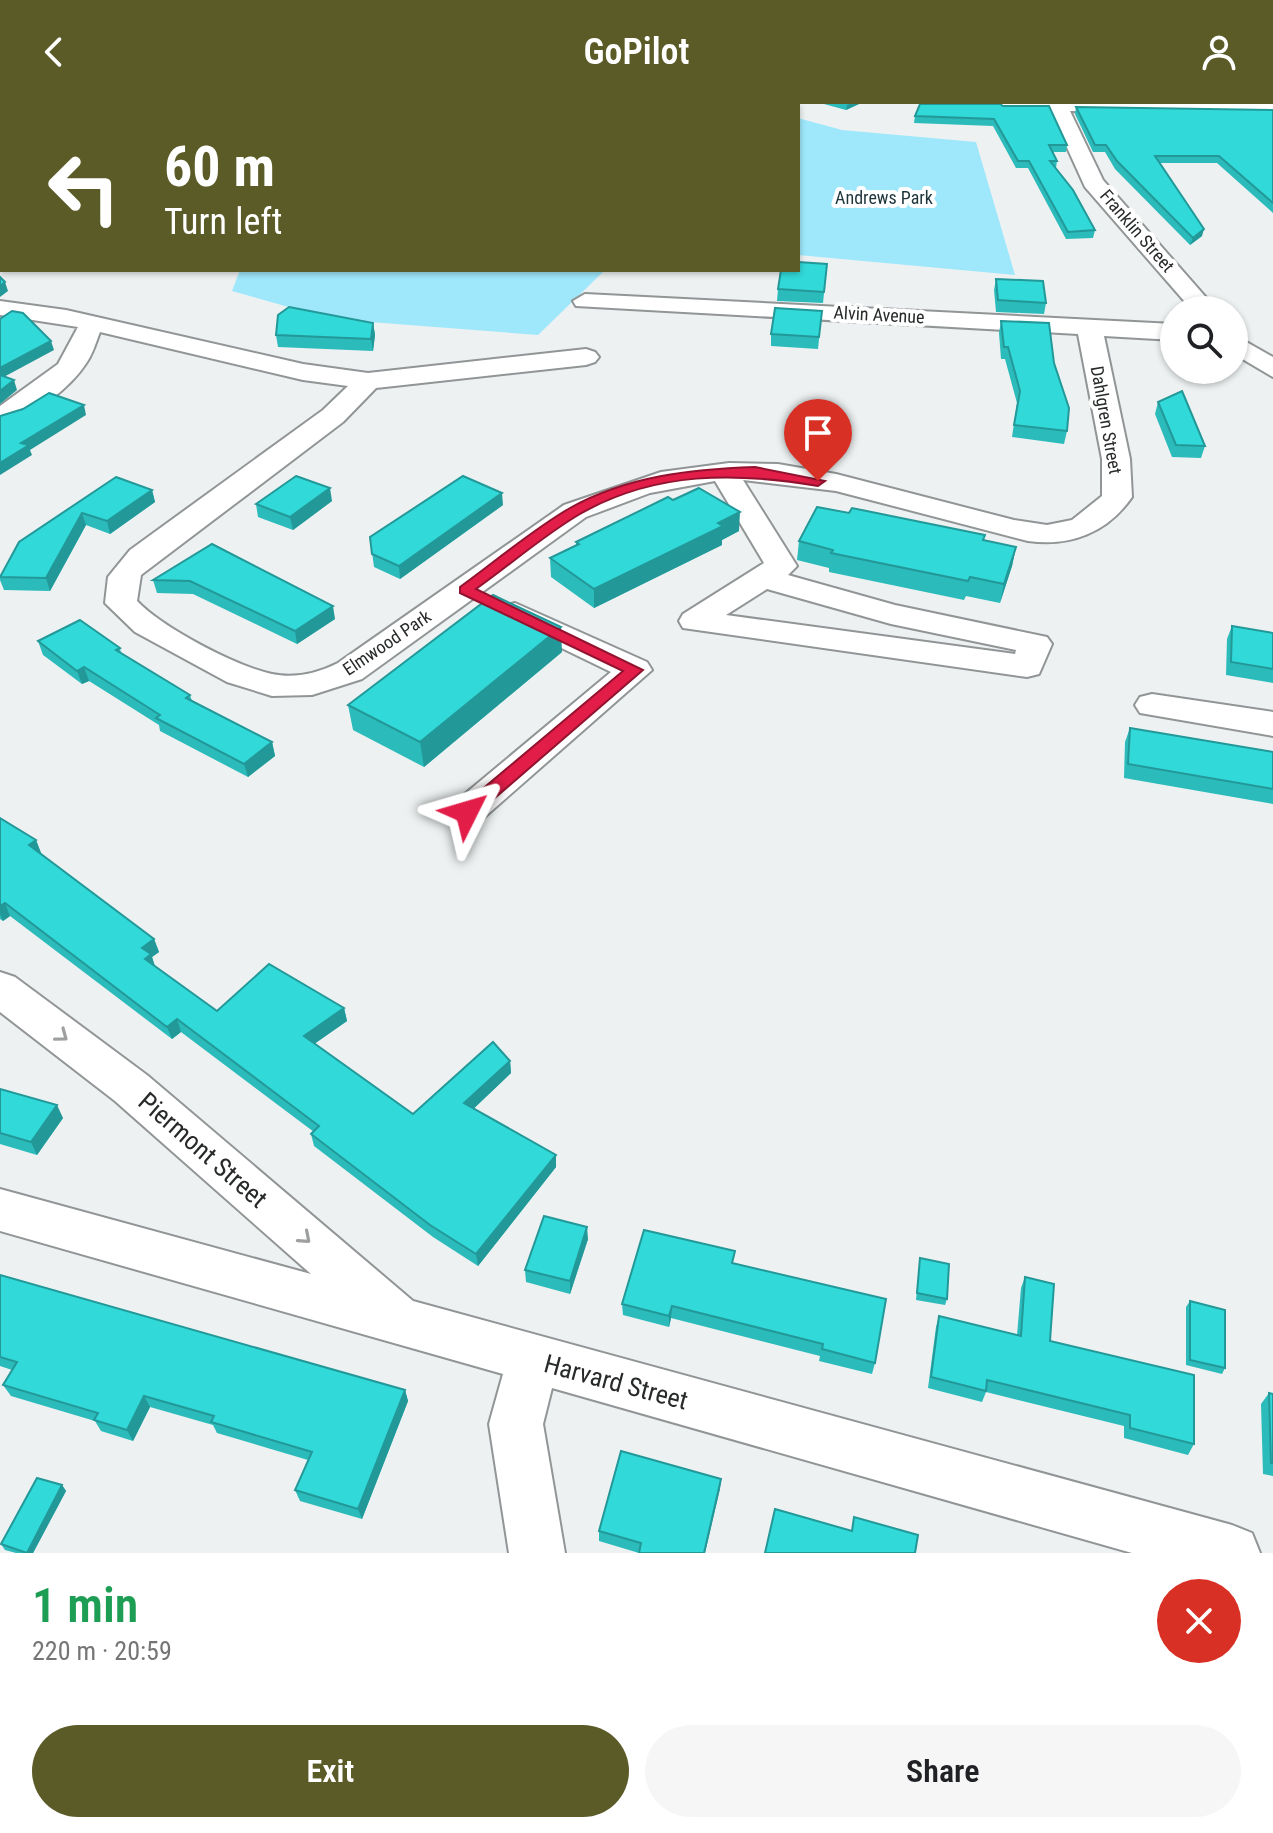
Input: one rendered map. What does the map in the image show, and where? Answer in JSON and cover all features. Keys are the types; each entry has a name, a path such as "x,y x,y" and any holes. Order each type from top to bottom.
{"street":[{"path":"1002,104 1273,108"},
{"name":"Franklin Street","path":"1057,104 1093,182 1193,296"},
{"path":"1248,106 1265,127"},
{"name":"Alvin Avenue","path":"585,301 1160,331"},
{"path":"0,308 95,323 303,372 368,381 586,357"},
{"path":"0,417 60,377 74,362 86,331 95,323"},
{"name":"Dahlgren Street","path":"1089,325 1116,459 1117,497 1105,512"},
{"path":"1248,338 1273,341"},
{"path":"1248,352 1273,369"},
{"name":"Elmwood Park","path":"368,381 333,416 135,562 120,586 121,603 140,622 252,680 301,686 350,671 575,511 613,494 668,478 755,471 799,477 1015,529 1058,534 1105,512"},
{"path":"724,472 781,566 762,578 695,621 1027,666 1035,644 867,607 762,578"},
{"path":"465,590 635,670 467,812"},
{"path":"860,645 867,607"},
{"path":"1152,705 1273,724"},
{"name":"Piermont Street","path":"0,989 131,1088 400,1319"},
{"name":"Harvard Street","path":"0,1210 1232,1553"},
{"path":"533,1360 516,1424 537,1553"}],"green space":[{"name":"Andrews Park","path":"800,119 842,130 976,142 1015,275 800,255"},
{"path":"239,272 603,272 538,335 331,319 232,291"}],"building":[{"path":"920,104 1049,106 1067,145 1049,145 1057,161 1050,161 1073,190 1095,230 1068,232 1029,161 1018,161 994,119 915,116"},
{"path":"1076,107 1273,110 1273,203 1219,156 1155,156 1204,229 1193,238 1117,161 1106,145 1095,145"},
{"path":"800,262 827,264 824,292 778,289 781,272 800,272"},
{"path":"996,279 1043,281 1046,303 998,300"},
{"path":"289,307 373,323 371,339 276,335 278,315"},
{"path":"775,308 822,311 819,337 771,334"},
{"path":"12,311 23,313 51,341 0,368 0,319"},
{"path":"1001,321 1049,323 1054,363 1069,408 1067,431 1014,425 1020,391 1008,347 1004,347"},
{"path":"0,375 14,380 0,391"},
{"path":"1182,391 1205,446 1176,445 1158,402"},
{"path":"49,393 84,405 21,443 29,445 0,463 0,416 23,409"},
{"path":"296,476 330,488 290,517 256,504"},
{"path":"463,476 502,493 399,566 372,554 370,537"},
{"path":"116,477 152,490 107,521 82,513 46,578 0,577 19,542"},
{"path":"699,488 740,512 718,523 723,526 594,589 550,558 668,497 673,500"},
{"path":"817,507 849,513 852,508 985,535 983,540 1016,547 1004,584 970,577 968,581 831,553 833,550 799,541"},
{"path":"212,544 333,606 295,631 190,581 153,580"},
{"path":"493,595 561,627 420,742 348,705"},
{"path":"80,620 120,648 116,650 190,695 186,698 272,742 244,764 156,718 160,715 84,667 77,671 38,641"},
{"path":"1232,626 1273,633 1273,669 1231,662"},
{"path":"1130,728 1273,752 1273,789 1128,764"},
{"path":"0,818 36,840 29,845 154,939 142,948 151,954 145,959 217,1011 269,964 344,1008 304,1036 413,1114 493,1042 510,1061 464,1103 556,1155 476,1254 430,1225 311,1134 319,1126 177,1019 167,1027 5,903 0,906"},
{"path":"0,1089 57,1105 31,1142 0,1133"},
{"path":"544,1216 587,1227 570,1281 525,1270"},
{"path":"644,1230 735,1251 732,1263 886,1299 875,1363 822,1349 823,1344 672,1306 669,1316 622,1304"},
{"path":"920,1258 949,1264 947,1299 917,1293"},
{"path":"0,1275 405,1390 358,1509 295,1490 312,1452 211,1422 214,1416 144,1396 127,1430 94,1420 98,1413 3,1385 17,1362 0,1357"},
{"path":"1025,1277 1054,1284 1050,1341 1194,1375 1194,1444 1130,1428 1130,1415 987,1380 986,1391 931,1377 939,1316 1021,1336"},
{"path":"1190,1301 1225,1310 1225,1368 1190,1360"},
{"path":"1269,1393 1273,1394 1273,1463 1271,1463"},
{"path":"621,1451 721,1479 704,1553 639,1553 641,1543 599,1531"},
{"path":"37,1478 62,1485 27,1553 1,1544"},
{"path":"775,1509 852,1531 854,1517 918,1535 915,1553 765,1553"}],"route":[{"path":"467,812 635,670 465,590 575,511 613,494 668,478 724,472 755,471 818,481"}]}
